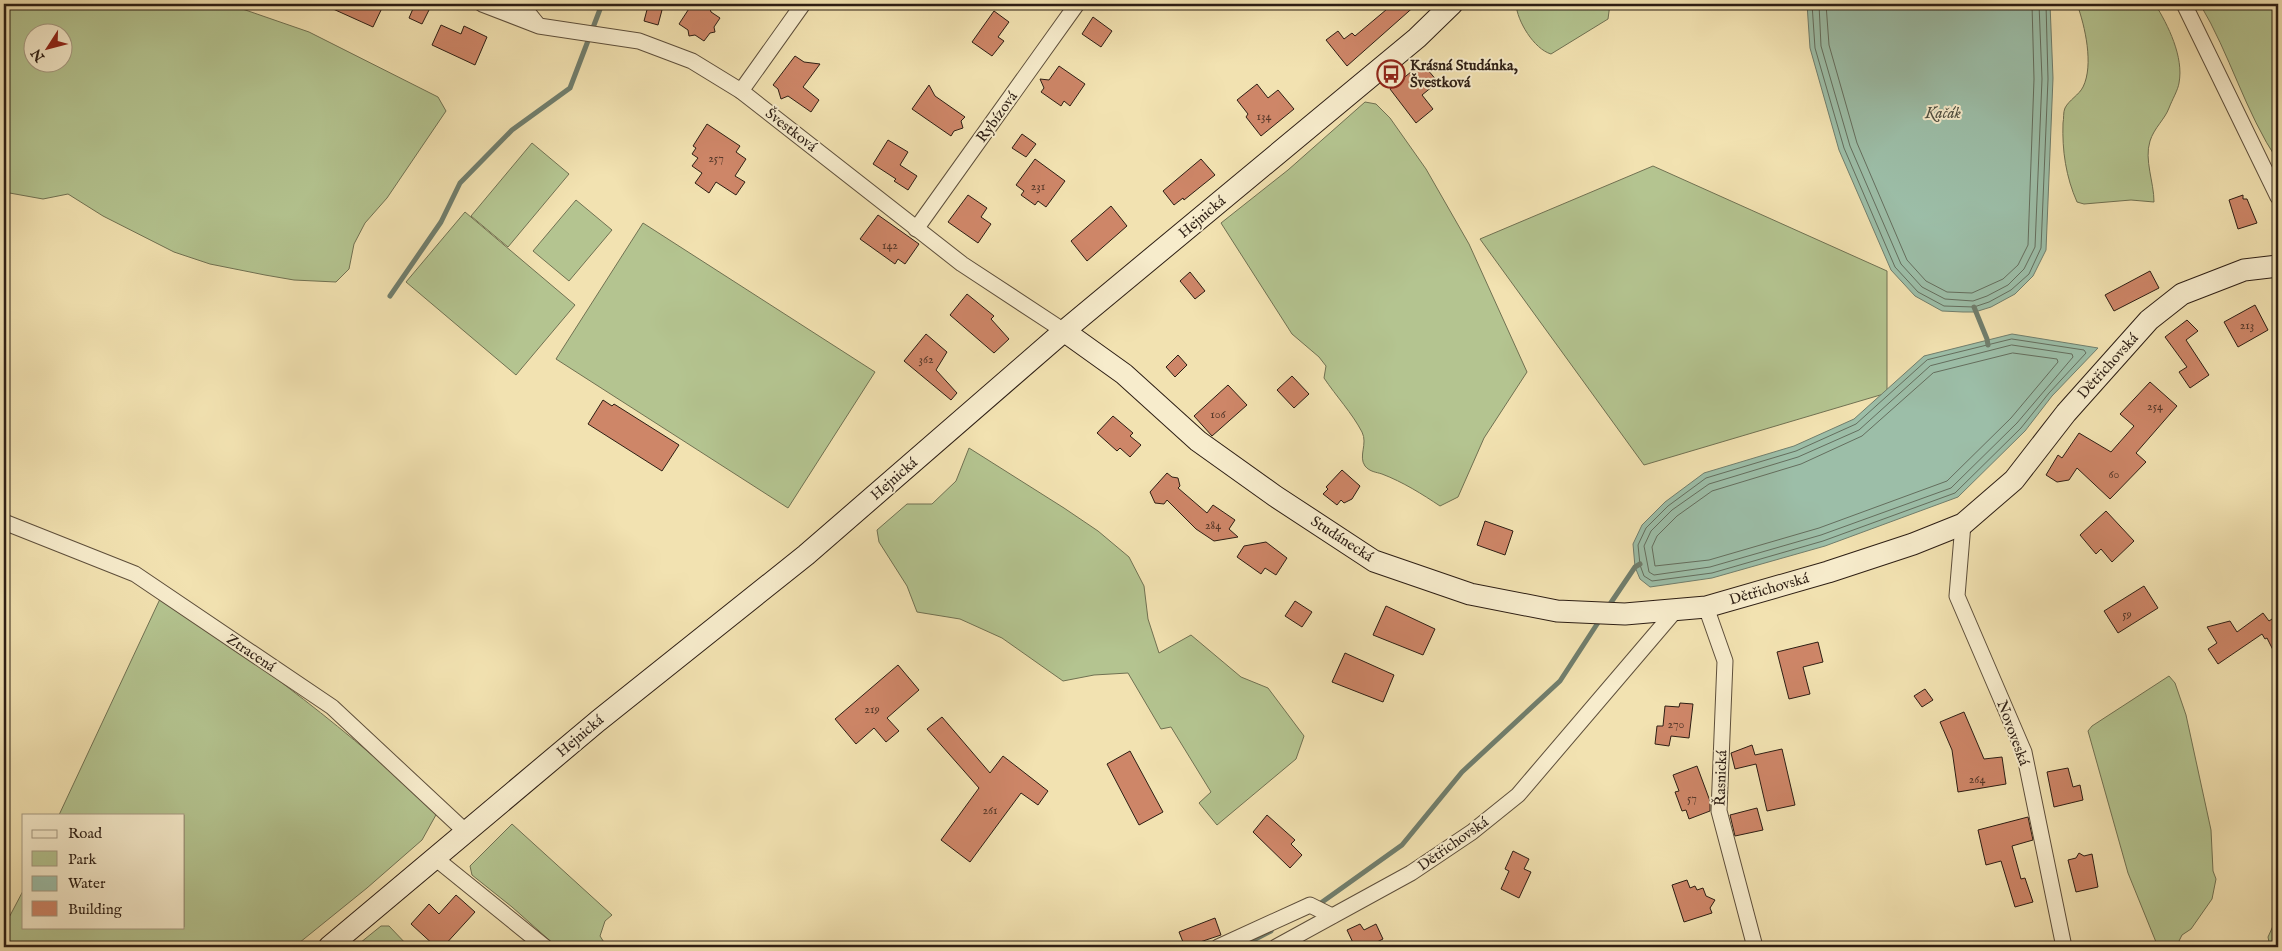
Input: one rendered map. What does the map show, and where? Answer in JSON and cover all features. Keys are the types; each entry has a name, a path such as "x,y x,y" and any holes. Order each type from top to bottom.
{"main road":[{"name":"Hejnická","path":"329,947 598,721 806,555 1064,331 1417,38 1452,4"},
{"name":"Dětřichovská","path":"1675,611 1706,607 1828,572 1913,544 1963,524 2014,480 2066,413 2149,320 2182,294 2244,270 2278,266"},
{"name":"Studánecká","path":"1064,331 1124,374 1198,441 1275,496 1374,561 1470,594 1557,612 1625,614 1675,611"}],"street":[{"name":"Švestková","path":"482,4 539,26 639,41 692,61 741,92 962,264 1064,331"},
{"path":"522,4 539,26"},
{"path":"741,92 803,4"},
{"name":"Rybízová","path":"916,229 1077,4"},
{"path":"2184,4 2278,197"},
{"name":"Ztracená","path":"4,522 135,574 332,707 466,832"},
{"name":"Novoveská","path":"1963,524 1957,596 2024,752 2064,947"},
{"name":"Řasnická","path":"1706,607 1725,661 1719,811 1755,947"},
{"name":"Dětřichovská","path":"1276,947 1411,873 1472,832 1518,795 1675,611"},
{"path":"436,858 545,947"},
{"path":"1218,947 1310,905 1332,916"}],"green space":[{"path":"4,4 228,4 309,32 438,97 446,111 387,198 365,223 354,244 349,269 336,282 294,280 210,264 174,252 103,216 68,194 43,199 4,192"},
{"path":"1516,4 1610,4 1608,19 1551,54 1538,46 1528,34 1517,11"},
{"path":"2077,4 2155,4 2174,42 2180,73 2178,86 2167,112 2152,136 2148,148 2154,202 2131,200 2084,204 2077,202 2073,193 2064,154 2064,110 2083,87 2088,68 2085,34"},
{"path":"2200,4 2278,4 2278,161 2256,123 2211,23"},
{"path":"1365,102 1376,104 1390,118 1426,169 1469,244 1527,372 1484,438 1458,497 1440,506 1405,484 1371,471 1365,466 1362,458 1364,436 1354,418 1324,378 1326,366 1319,357 1292,334 1221,223 1288,170"},
{"path":"532,143 569,174 508,247 471,216"},
{"path":"1653,166 1887,271 1887,393 1644,465 1480,239"},
{"path":"576,200 612,230 569,281 533,251"},
{"path":"465,212 575,305 516,375 406,282"},
{"path":"643,223 875,372 788,508 556,359"},
{"path":"969,448 1098,531 1129,557 1144,586 1148,619 1159,653 1191,635 1241,677 1268,688 1304,736 1296,759 1217,825 1199,803 1211,792 1171,727 1161,729 1128,673 1094,675 1063,681 1002,638 960,619 917,612 907,586 879,542 877,530 907,504 932,504 956,481"},
{"path":"160,599 233,647 338,726 437,813 422,840 367,888 294,947 4,947 4,927 22,893 22,928 185,928 185,814 59,814"},
{"path":"2169,676 2175,683 2186,715 2211,830 2213,871 2216,879 2212,899 2191,929 2182,935 2176,947 2158,947 2128,873 2088,731 2092,726"},
{"path":"512,824 612,915 605,921 600,936 607,947 557,947 472,875 470,866"},
{"path":"2278,915 2278,947 2270,947 2268,937"},
{"path":"381,926 389,926 409,947 355,947"}],"water":[{"name":"Kačák","path":"1807,4 2050,4 2053,78 2046,250 2033,276 2015,294 1991,307 1975,312 1942,311 1915,296 1891,270 1839,150 1810,48"},
{"path":"2012,334 2098,348 2052,396 2025,431 1958,497 1825,546 1712,578 1650,587 1640,579 1635,567 1633,544 1642,525 1665,502 1704,473 1794,446 1854,419 1924,356"}],"building":[{"path":"322,4 374,4 382,8 373,27"},
{"path":"415,4 430,8 422,24 409,18"},
{"path":"692,4 709,6 711,12 720,18 714,27 715,32 710,33 704,41 695,35 689,36 688,30 679,24"},
{"path":"1393,4 1417,4 1347,66 1326,40 1338,31 1344,39 1352,33 1355,36"},
{"path":"648,6 662,10 658,25 644,21"},
{"path":"994,11 1009,22 998,37 1004,41 992,56 972,42"},
{"path":"1093,17 1112,31 1101,47 1082,34"},
{"path":"441,25 461,34 464,26 487,37 475,65 432,45"},
{"path":"795,56 804,62 820,64 803,87 819,100 811,112 788,96 781,99 778,89 773,85"},
{"path":"1422,63 1438,82 1422,95 1433,109 1416,123 1390,89"},
{"path":"1059,66 1085,84 1070,106 1064,101 1061,106 1041,92 1044,88 1040,79 1049,80"},
{"path":"1257,84 1268,98 1278,90 1294,109 1261,136 1246,117 1248,114 1237,100"},
{"path":"929,85 935,96 965,117 961,121 963,128 954,131 951,136 912,109"},
{"path":"707,124 740,146 736,152 746,159 735,176 745,182 736,195 716,182 709,193 695,183 702,173 692,166 698,158 692,154 696,148 693,146"},
{"path":"1022,134 1036,144 1026,157 1012,148"},
{"path":"888,140 908,152 900,165 917,176 908,190 894,181 896,179 873,164"},
{"path":"1035,159 1065,181 1046,207 1038,201 1035,205 1021,195 1024,191 1016,185"},
{"path":"1201,159 1215,175 1184,200 1183,198 1174,205 1163,191"},
{"path":"968,195 987,208 981,217 991,224 978,243 948,222"},
{"path":"2243,195 2243,199 2247,199 2257,223 2238,229 2229,200"},
{"path":"1111,206 1127,226 1087,261 1071,241"},
{"path":"878,215 919,244 905,264 898,259 895,264 860,239"},
{"path":"2150,271 2159,288 2114,311 2105,295"},
{"path":"1190,272 1205,291 1195,299 1180,281"},
{"path":"967,294 994,316 991,319 1009,339 994,353 950,315"},
{"path":"2255,305 2268,330 2238,347 2224,322"},
{"path":"2187,320 2198,331 2186,340 2209,375 2190,388 2179,372 2187,367 2165,337"},
{"path":"926,334 947,352 936,370 957,393 951,400 904,361"},
{"path":"1178,355 1187,365 1175,377 1166,367"},
{"path":"1292,376 1309,394 1294,408 1277,390"},
{"path":"2150,382 2177,406 2136,453 2146,462 2110,499 2077,468 2069,480 2057,482 2046,475 2058,455 2062,458 2079,433 2111,452 2134,426 2120,414"},
{"path":"1228,385 1247,405 1212,436 1194,416"},
{"path":"603,400 612,406 614,404 679,445 662,471 588,424"},
{"path":"1113,416 1133,433 1130,436 1141,445 1130,457 1120,448 1117,451 1097,433"},
{"path":"1342,470 1360,486 1352,499 1344,503 1341,500 1337,505 1323,494 1328,489 1326,487"},
{"path":"1167,473 1172,477 1178,478 1180,486 1178,488 1207,513 1213,505 1235,520 1229,529 1238,537 1214,541 1196,529 1167,500 1164,504 1155,503 1150,492"},
{"path":"2106,511 2134,541 2112,562 2101,549 2096,554 2080,535"},
{"path":"1485,521 1513,531 1505,555 1477,545"},
{"path":"1266,542 1287,558 1276,575 1265,568 1261,574 1237,557 1244,546"},
{"path":"2144,586 2158,608 2118,633 2104,611"},
{"path":"1295,601 1312,612 1302,627 1285,616"},
{"path":"1386,606 1435,629 1423,655 1373,635"},
{"path":"2263,613 2269,621 2278,615 2278,660 2267,638 2265,639 2262,634 2218,664 2208,649 2217,643 2207,627 2230,621 2237,632"},
{"path":"1818,642 1823,662 1803,667 1810,694 1789,699 1777,652"},
{"path":"1345,653 1394,675 1383,702 1332,682"},
{"path":"898,665 919,690 887,718 899,731 886,742 874,728 856,744 835,719"},
{"path":"1925,689 1933,700 1922,707 1914,696"},
{"path":"1680,703 1693,704 1689,738 1671,736 1669,746 1655,744 1657,726 1663,726 1665,706 1679,707"},
{"path":"1964,712 1984,759 2002,757 2006,784 1958,792 1952,750 1940,722"},
{"path":"942,717 990,773 1003,756 1048,791 1038,805 1021,793 970,862 941,840 979,788 927,729"},
{"path":"1752,745 1755,755 1782,749 1795,805 1767,811 1756,764 1735,769 1731,753"},
{"path":"1130,751 1163,812 1139,825 1107,764"},
{"path":"1697,766 1710,801 1710,811 1689,819 1686,810 1682,811 1675,792 1679,791 1673,775"},
{"path":"2068,768 2073,787 2080,785 2083,800 2054,807 2047,772"},
{"path":"1757,808 1763,830 1735,836 1730,815"},
{"path":"1267,815 1295,840 1291,844 1302,855 1290,868 1253,832"},
{"path":"2028,817 2033,840 2012,846 2021,879 2025,878 2033,902 2015,907 2001,861 1986,865 1978,830"},
{"path":"1513,851 1529,859 1524,869 1531,872 1519,898 1501,889 1509,871 1505,869"},
{"path":"2079,853 2084,856 2092,854 2098,887 2076,892 2068,860 2076,858"},
{"path":"1687,880 1690,888 1695,886 1697,890 1703,888 1706,896 1715,900 1710,908 1712,913 1684,922 1672,885"},
{"path":"456,895 475,912 443,947 436,947 411,924 429,904 439,914"},
{"path":"1215,918 1221,935 1185,947 1179,932"},
{"path":"1360,924 1364,930 1376,924 1383,939 1367,947 1355,947 1347,930"}],"waterway":[{"path":"390,296 441,222 460,183 512,130 570,88 602,4"},
{"path":"1974,307 1988,345"},
{"path":"1608,607 1635,567 1640,564"},
{"path":"1318,905 1402,845 1462,772 1560,681 1601,618"},
{"path":"1240,947 1271,931"}],"place":[{"name":"Krásná Studánka, Švestková","path":"1391,74"}]}
